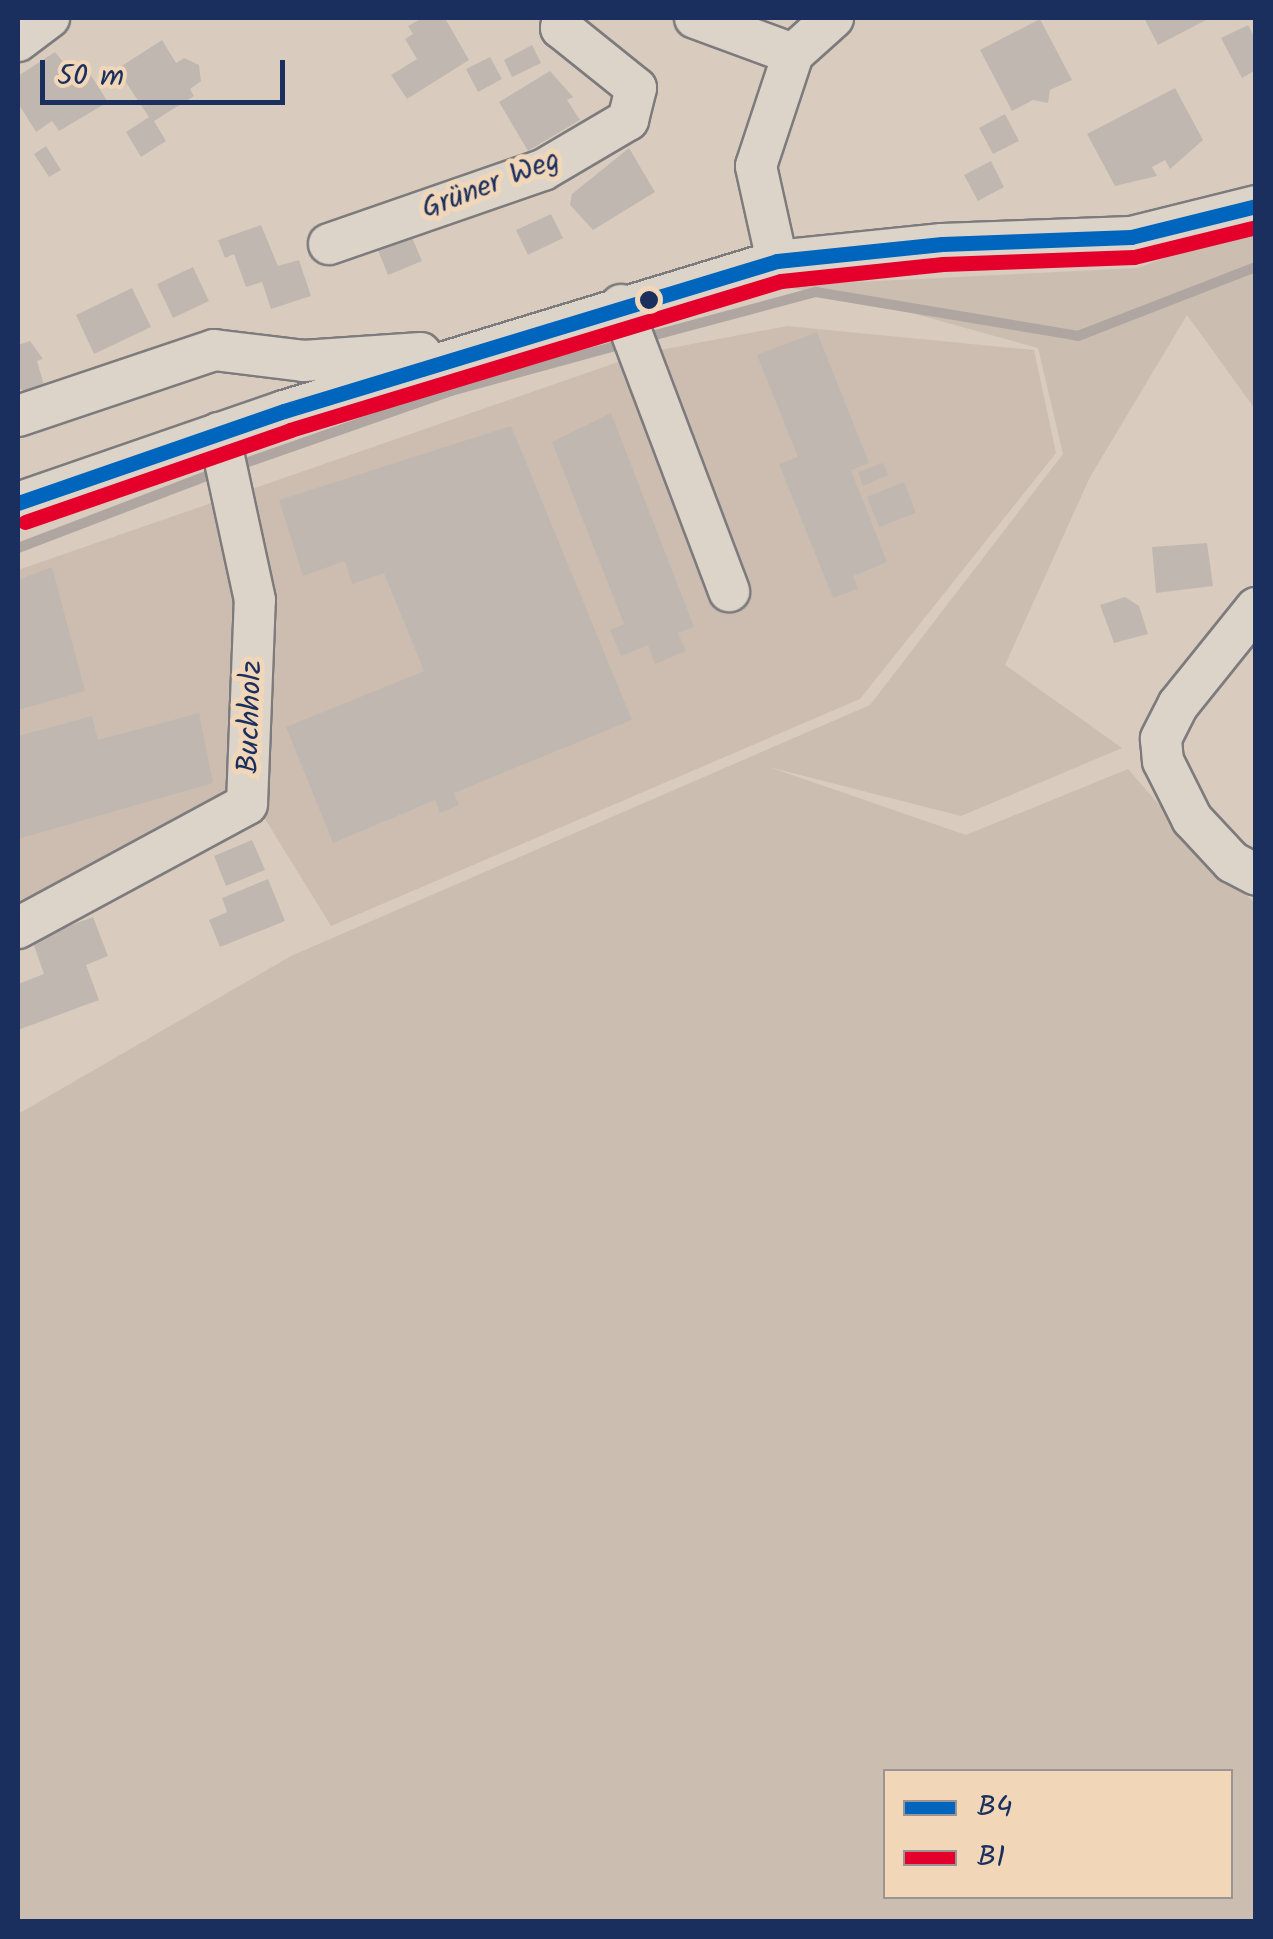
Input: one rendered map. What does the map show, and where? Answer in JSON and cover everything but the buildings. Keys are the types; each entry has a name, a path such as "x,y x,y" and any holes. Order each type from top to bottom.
{"street":[{"path":"18,41 49,18"},
{"name":"Grüner Weg","path":"330,244 543,170 628,120 636,88 561,28 563,18"},
{"path":"695,18 793,54"},
{"path":"777,262 756,166 793,54 833,18"},
{"path":"18,503 221,443 500,348 777,262 942,244 1131,237 1256,206"},
{"path":"623,312 729,591"},
{"path":"18,416 214,350 304,361 500,348"},
{"name":"Buchholz","path":"18,928 246,804 254,600 221,443"},
{"path":"1256,608 1178,706 1162,739 1164,761 1192,819 1232,862 1256,875"}],"shaded area":[{"path":"1255,226 1255,409 1187,315 1090,477 1005,665 1122,748 961,816 769,767 966,835 1128,769 1211,865 1255,903 1255,1921 18,1921 18,1114 291,956 870,705 1063,454 1038,348 861,299 777,286 1137,268"},
{"path":"787,326 1034,350 1056,453 860,699 331,926 262,814 18,935 18,570 644,353"}],"waterway":[{"path":"644,338 816,292 1078,336 1256,267"},
{"path":"234,467 451,391 627,343"},
{"path":"18,548 217,472"}],"transit line":[{"name":"B4","path":"18,503 284,411 777,261 942,244 1131,237 1256,206"},
{"name":"B1","path":"25,522 290,430 781,281 943,264 1134,257 1256,227"}]}
